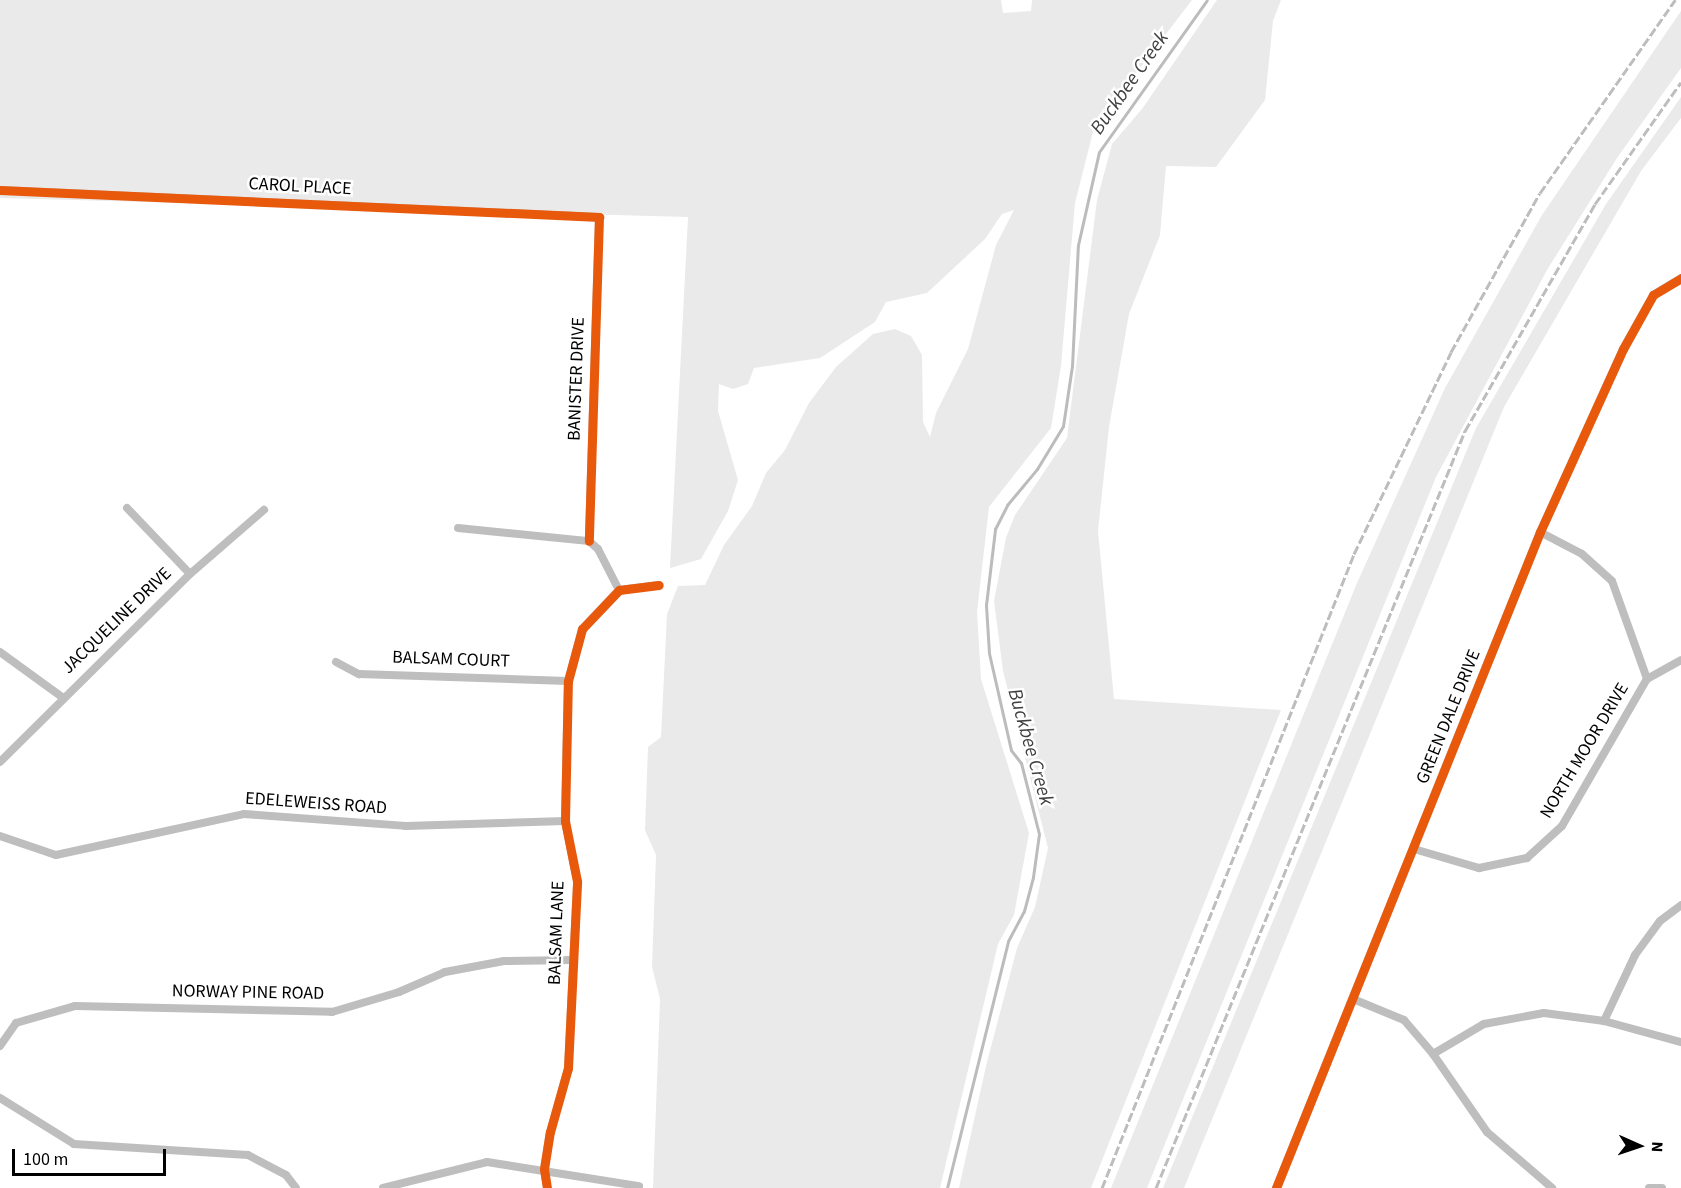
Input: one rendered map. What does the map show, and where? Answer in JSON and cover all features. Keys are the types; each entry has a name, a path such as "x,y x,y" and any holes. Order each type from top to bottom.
{"street":[{"name":"CAROL PLACE","path":"0,190 599,217"},
{"name":"BANISTER DRIVE","path":"589,541 599,217"},
{"name":"GREEN DALE DRIVE","path":"1276,1188 1540,532 1648,304 1653,295 1681,278"},
{"path":"127,508 190,574"},
{"name":"JACQUELINE DRIVE","path":"0,762 62,697 190,574 264,510"},
{"path":"458,528 589,541 598,549 619,590 659,585"},
{"path":"1540,532 1582,554 1612,581 1647,679"},
{"name":"BALSAM LANE","path":"547,1188 544,1169 568,1068 577,881 565,821 568,681 582,629 619,590"},
{"path":"0,652 62,697"},
{"name":"NORTH MOOR DRIVE","path":"1414,849 1479,868 1527,858 1562,826 1647,679 1681,660"},
{"name":"BALSAM COURT","path":"336,662 359,674 568,681"},
{"name":"EDELEWEISS ROAD","path":"0,836 56,855 244,814 406,826 565,821"},
{"path":"1604,1021 1635,955 1660,921 1681,905"},
{"name":"NORWAY PINE ROAD","path":"0,1046 16,1023 75,1006 332,1012 399,992 445,972 504,961 573,960"},
{"path":"1353,999 1404,1020 1433,1054 1486,1132 1552,1188"},
{"path":"1433,1054 1484,1024 1544,1013 1604,1021 1681,1042"},
{"path":"0,1098 74,1144 248,1155 286,1175 296,1188"},
{"path":"383,1188 487,1162 544,1169 589,1181 639,1186"},
{"path":"1649,1188 1662,1188"}],"shaded area":[{"path":"0,0 1001,0 1003,13 1031,11 1032,0 1192,0 1094,128 1075,203 1061,366 1051,428 989,507 977,612 981,679 1029,833 1014,915 998,944 940,1188 653,1188 660,999 652,967 656,855 645,830 648,747 661,737 667,614 678,586 705,585 724,545 752,506 766,473 785,450 809,403 836,367 873,334 895,329 911,336 922,355 923,422 930,437 936,413 968,349 996,245 1014,210 1002,214 985,239 927,293 886,302 875,322 820,358 754,368 748,384 733,389 719,384 718,411 738,480 728,511 701,559 670,568 688,217 0,198"},
{"path":"1217,0 1281,0 1273,21 1265,100 1216,167 1166,166 1160,235 1129,314 1109,427 1098,531 1114,699 1281,710 1091,1188 959,1188 986,1066 1017,948 1035,907 1048,848 1003,671 994,601 1006,538 1015,515 1067,438 1097,200 1112,144 1142,109"},
{"path":"1681,11 1681,68 1617,158 1547,270 1436,477 1147,1188 1111,1188 1357,583 1445,388 1542,215"},
{"path":"1681,97 1681,118 1641,171 1504,407 1184,1188 1163,1188 1476,428 1606,204"}],"waterway":[{"name":"Buckbee Creek","path":"947,1188 1008,941 1024,911 1033,877 1039,834 1021,763 1011,750 989,653 986,605 995,529 1007,505 1037,469 1063,426 1072,366 1078,245 1099,152 1207,0"}],"railway":[{"path":"1102,1188 1354,554 1451,352 1540,193 1675,0"},
{"path":"1156,1188 1465,431 1595,204 1681,82"}],"cycle path":[{"path":"0,190 599,217 589,541"},
{"path":"1276,1188 1540,532 1623,349 1653,295 1681,278"},
{"path":"547,1188 544,1169 550,1132 568,1068 577,881 565,821 568,681 582,629 619,590 659,585"}]}
